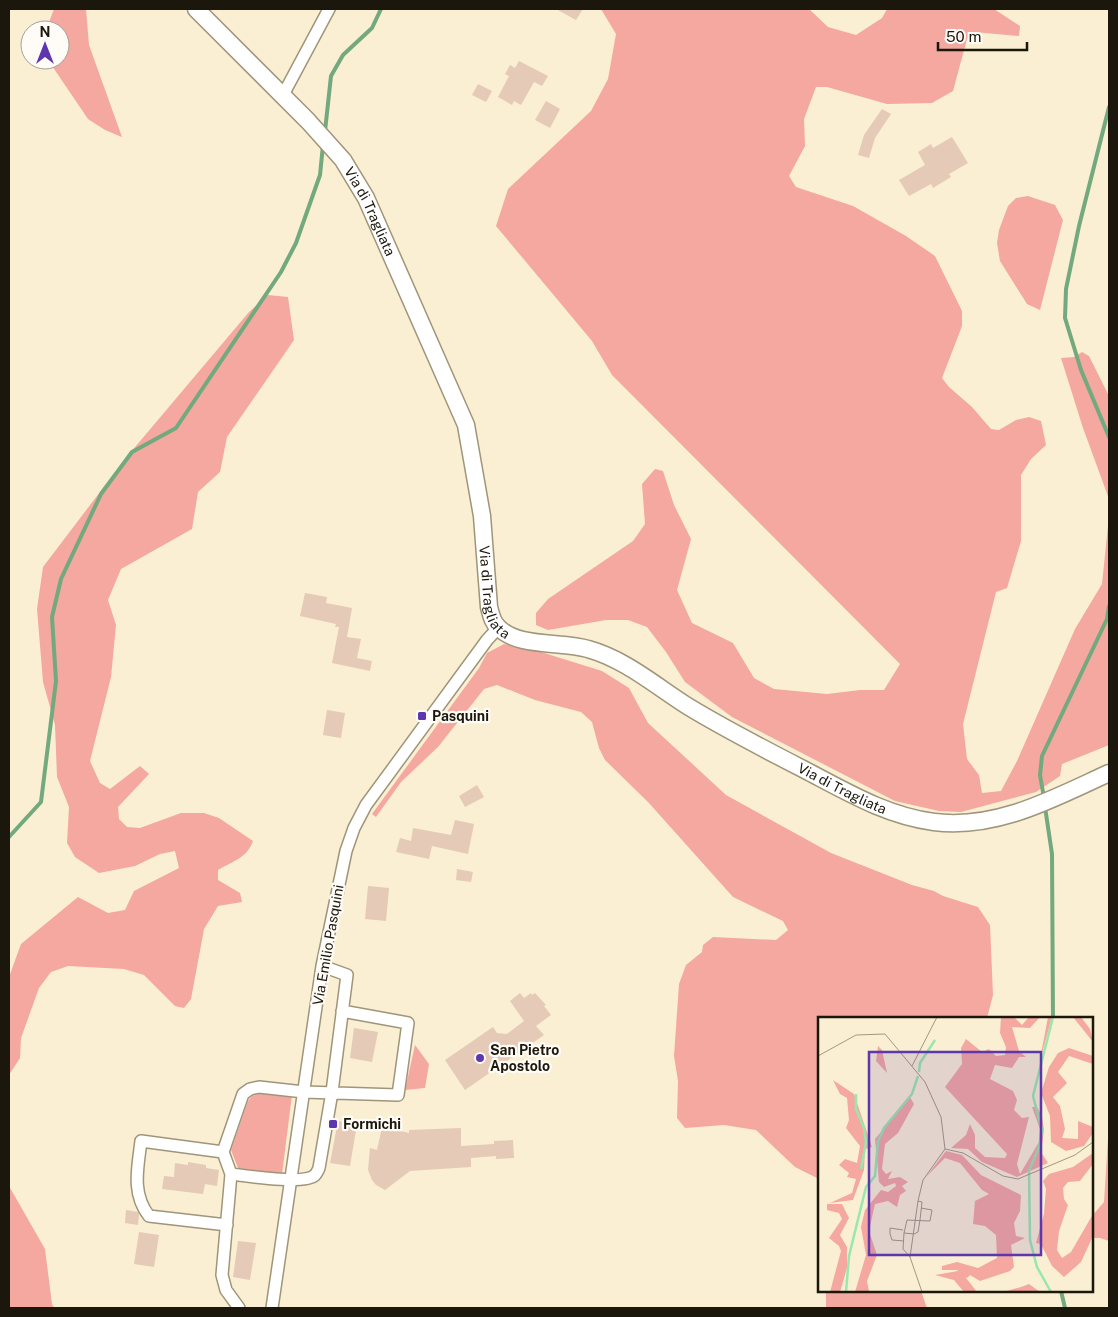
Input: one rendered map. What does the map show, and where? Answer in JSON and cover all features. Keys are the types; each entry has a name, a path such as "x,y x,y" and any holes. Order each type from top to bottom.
{"street":[{"name":"Via di Tragliata","path":"196,9 308,121 343,160 366,198 466,425 482,516 489,607 498,628 509,635 524,640 588,648 612,658 746,740 868,803 900,816 935,822 967,823 989,820 1027,810 1109,773"},
{"path":"283,95 329,9"},
{"name":"Via Emilio Pasquini","path":"272,1308 322,966 346,851 354,828 366,805 486,640 498,628"},
{"path":"231,1174 291,1180 309,1178 316,1175 319,1168 332,1092 347,976 322,966"},
{"path":"239,1308 226,1290 222,1275 231,1174 224,1152 243,1094 250,1089 259,1087 304,1092 398,1095 408,1023 342,1012"},
{"path":"224,1152 141,1141 136,1178 138,1194 144,1210 149,1216 226,1224"}],"shaded area":[{"path":"54,9 86,9 89,45 122,137 105,130 88,119 55,70 70,70 70,20 50,20"},
{"path":"601,9 809,9 828,27 856,35 882,18 887,9 994,9 1020,26 1019,36 974,32 967,39 953,91 932,103 887,104 827,87 816,87 804,119 805,146 789,176 796,187 853,206 906,236 935,256 962,311 962,326 942,378 949,387 972,407 991,429 999,430 1016,420 1029,417 1041,421 1046,445 1031,459 1021,475 1021,541 1007,588 996,592 963,724 967,759 979,775 982,793 1001,791 1017,761 1075,629 1102,584 1109,516 1109,745 1062,764 1060,776 1036,792 961,812 939,811 895,801 732,717 685,682 647,627 628,620 606,620 548,630 536,625 536,613 548,599 633,541 645,524 642,484 655,469 663,471 674,505 691,539 677,590 692,623 733,643 754,678 774,689 827,694 860,690 884,690 900,664 612,375 592,341 496,226 508,189 591,111 608,79 616,34"},
{"path":"1028,196 1055,205 1063,220 1040,310 1027,304 1000,261 997,243 999,230 1008,206 1016,198"},
{"path":"268,295 288,297 294,340 227,437 220,472 198,492 192,529 121,569 108,600 116,625 111,677 90,761 100,783 110,789 140,766 149,774 118,807 119,819 127,827 140,828 181,813 204,813 219,818 253,841 243,855 218,870 218,880 240,893 242,902 218,906 204,929 191,999 184,1008 175,1006 144,975 124,969 68,966 51,972 39,988 21,1038 20,1058 9,1075 9,977 21,944 78,897 108,913 125,910 134,891 179,868 175,851 160,854 135,866 99,873 75,857 67,843 69,807 57,777 55,725 43,682 37,609 43,567 125,459 249,312"},
{"path":"1082,352 1089,356 1109,396 1109,499 1083,428 1061,358 1074,357"},
{"path":"504,644 541,652 602,671 629,688 648,723 726,795 831,853 912,885 978,907 990,925 993,995 987,1017 818,1017 818,1178 795,1167 756,1130 724,1125 685,1128 677,1118 678,1081 674,1056 679,984 686,965 702,952 703,945 713,937 776,940 788,930 783,921 733,897 648,802 605,760 599,748 592,722 581,712 535,700 497,685 484,689 438,747 401,782 376,817 372,814 479,668 487,653"},
{"path":"415,1045 429,1064 425,1088 405,1090"},
{"path":"264,1092 292,1095 282,1174 238,1168 231,1150 248,1101 252,1096"},
{"path":"1109,1123 1109,1241 1093,1238 1093,1215 1104,1202"},
{"path":"9,1186 45,1249 54,1308 9,1308"},
{"path":"826,1292 921,1292 927,1308 826,1308"}],"building":[{"path":"556,9 583,9 576,20"},
{"path":"519,61 548,76 542,86 534,82 521,105 514,101 512,105 498,97 509,76 505,74 510,65 515,68"},
{"path":"478,84 492,91 486,102 472,95"},
{"path":"546,101 560,109 550,128 535,120"},
{"path":"882,109 891,114 875,138 869,158 858,155 864,135"},
{"path":"952,137 968,163 949,174 951,177 933,188 931,184 909,196 899,180 925,165 918,152 931,144 933,148"},
{"path":"305,593 327,597 326,603 352,608 347,637 361,639 357,658 372,661 370,671 332,663 339,627 335,627 336,624 300,616"},
{"path":"327,710 345,713 341,738 323,735"},
{"path":"477,785 484,797 465,807 459,796"},
{"path":"455,820 474,824 468,854 432,846 429,859 396,852 400,838 411,841 413,828 451,835"},
{"path":"457,869 473,872 471,882 456,880"},
{"path":"368,886 389,888 386,921 365,919"},
{"path":"520,993 524,998 531,993 532,995 535,993 546,1005 544,1006 551,1015 536,1026 544,1035 465,1090 445,1060 493,1027 497,1033 507,1034 524,1021 510,1001"},
{"path":"354,1028 378,1032 372,1062 350,1058"},
{"path":"338,1121 357,1124 350,1166 330,1163"},
{"path":"382,1127 409,1133 409,1130 461,1128 461,1146 494,1144 494,1141 513,1140 514,1158 496,1159 496,1156 471,1158 471,1167 410,1171 385,1190 376,1185 368,1170 370,1148 377,1150"},
{"path":"188,1162 206,1165 206,1168 219,1170 217,1186 205,1184 203,1194 162,1189 164,1176 174,1177 175,1163 188,1165"},
{"path":"126,1210 138,1212 138,1225 125,1223"},
{"path":"139,1232 159,1235 154,1267 134,1264"},
{"path":"238,1241 256,1243 250,1280 233,1277"}],"waterway":[{"path":"325,131 331,76 343,55 372,28 381,9"},
{"path":"1109,107 1079,226 1066,289 1065,318 1081,370 1109,437"},
{"path":"9,837 41,802 56,681 52,617 61,579 101,494 132,452 176,428 281,272 296,243 320,175 323,145"},
{"path":"1044,798 1040,775 1042,756 1107,619 1109,606"},
{"path":"1045,807 1052,854 1053,1017"},
{"path":"1061,1292 1065,1308"}],"place":[{"name":"Pasquini","path":"422,716"},
{"name":"San Pietro Apostolo","path":"480,1058"},
{"name":"Formichi","path":"333,1124"}]}
